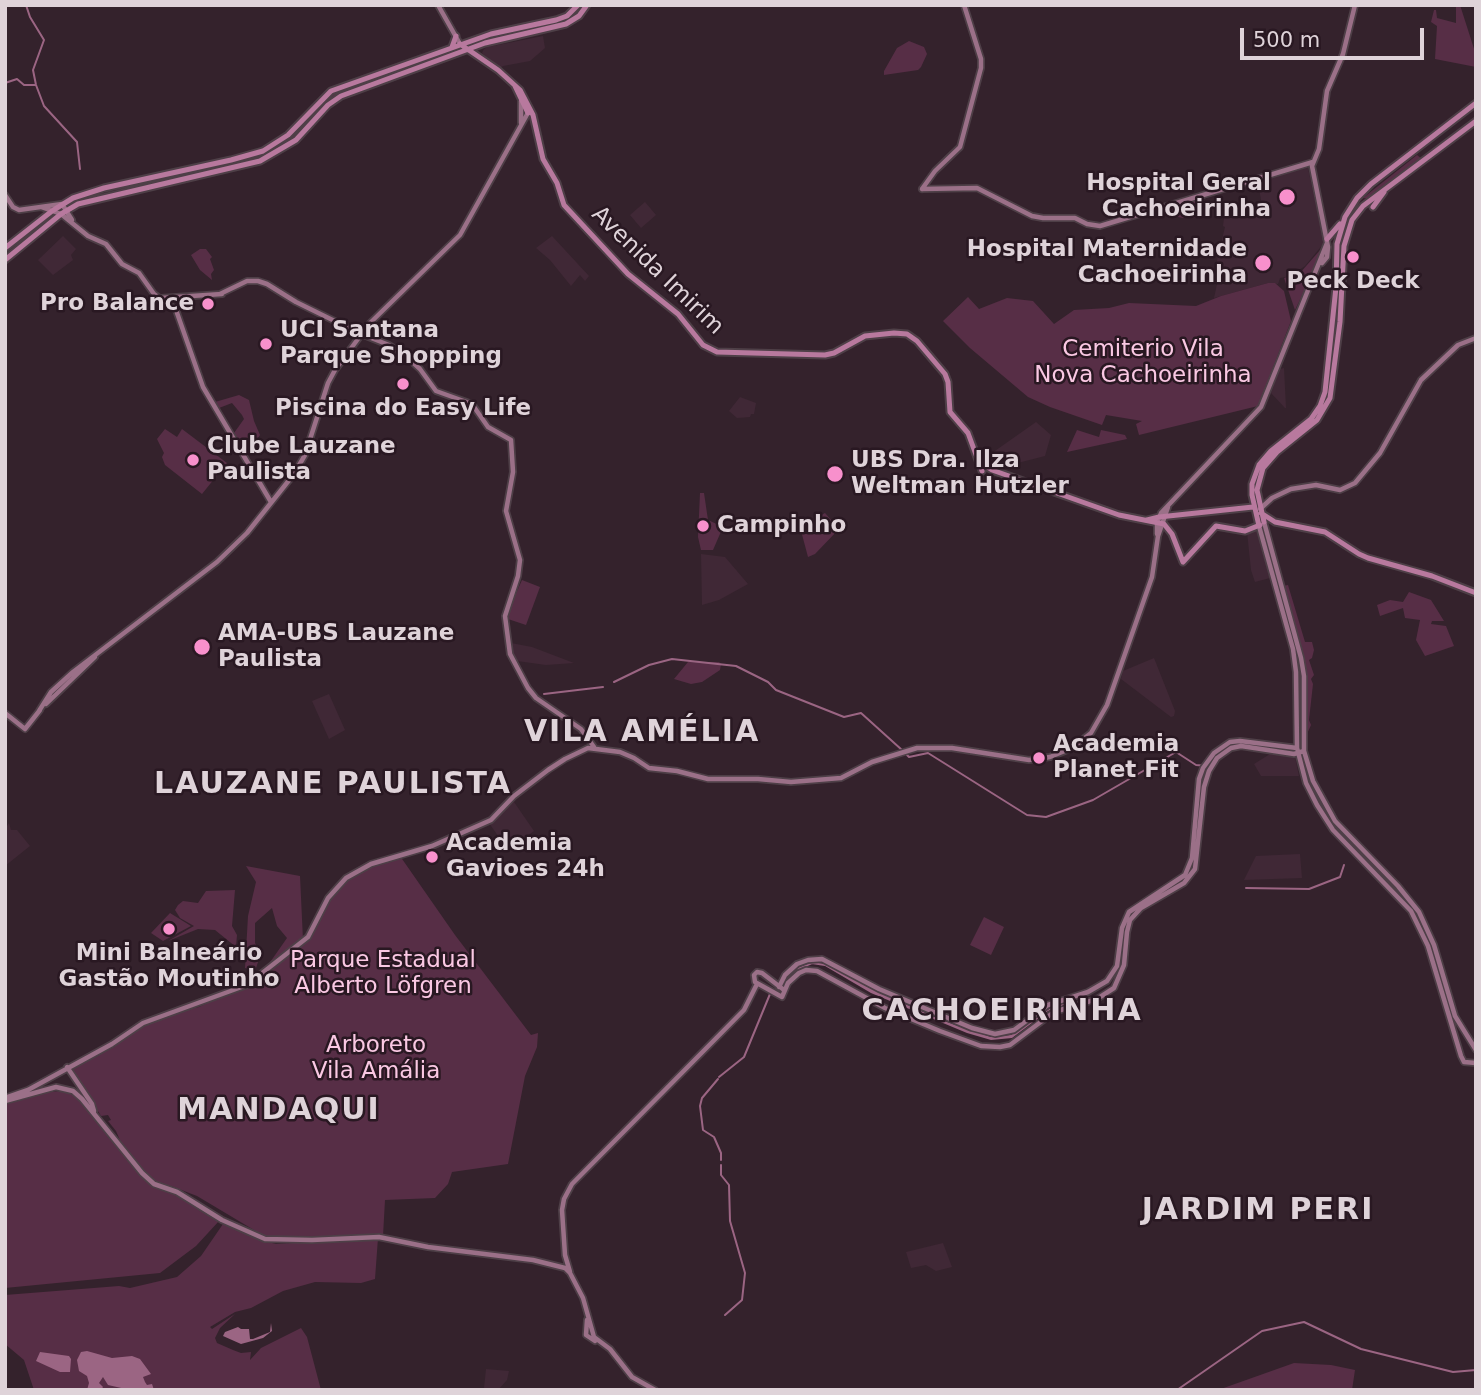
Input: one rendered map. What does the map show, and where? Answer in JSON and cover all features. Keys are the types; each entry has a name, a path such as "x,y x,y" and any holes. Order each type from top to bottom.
{"main road":[{"path":"438,5 459,40 471,48"},
{"path":"548,30 578,5"},
{"path":"5,260 64,212 83,202 260,161 296,140 336,98 471,48 548,30 573,21 587,5"},
{"path":"1317,270 1327,257 1327,241 1312,172 1313,162 1319,149 1328,88 1343,54 1355,5"},
{"path":"965,6 981,68 960,147 923,188 978,187 1032,214 1076,217 1095,226 1119,222 1313,162"},
{"path":"449,57 446,52 459,40 471,40 562,18"},
{"path":"471,40 471,48"},
{"path":"5,248 62,204 83,194 262,151 293,131 331,91 451,47"},
{"name":"Avenida Imirim","path":"471,48 520,90 543,159 557,183 564,205 628,274 678,314 706,347 716,352 825,355 865,337 898,332 907,334 917,341 944,374 948,382 950,412 968,433 978,460"},
{"path":"421,67 423,58"},
{"path":"413,62 421,67"},
{"name":"Avenida Imirim","path":"514,86 530,114"},
{"path":"521,100 521,124"},
{"path":"19,1095 112,1045 143,1023 247,985 308,937 328,898 338,885 353,874 375,862 432,846 491,820 514,796 558,763 594,747 625,753 649,768 677,771 708,779 791,782 841,778 880,759 927,747 1034,760 1058,755 1072,748 1087,737 1105,710 1152,577 1160,522 1168,507 1261,407 1327,241 1357,198 1371,184 1473,105 1476,115"},
{"path":"5,713 25,729 39,710 95,656 217,562 246,534 305,455 328,383 360,336 460,236 521,124 530,114"},
{"path":"1476,121 1385,190 1352,220 1345,237 1340,322 1326,407 1317,420 1264,466 1258,485 1260,511 1301,658 1304,751 1312,781 1330,815 1345,834 1405,893 1422,918 1437,951 1455,1016 1476,1050"},
{"path":"1430,138 1443,146"},
{"path":"231,160 233,169"},
{"path":"223,162 226,166 223,171"},
{"path":"123,193 126,183"},
{"path":"116,186 123,193"},
{"path":"5,195 17,210 62,204"},
{"path":"1357,198 1372,203"},
{"path":"62,204 64,212 86,234 106,244 122,264 139,273 158,297 169,301 220,295 243,282 263,282 360,336 389,345 411,359 434,389 467,404 491,430 510,440 513,472 506,511 520,560 518,576 505,616 510,654 536,698 574,724 594,747"},
{"path":"41,206 64,212"},
{"path":"43,218 42,223 47,225"},
{"path":"1342,222 1336,261 1329,391 1311,419 1271,451 1259,465 1252,484 1253,507 1264,522 1262,538 1293,649 1297,751 1306,783 1333,830 1403,901 1422,931 1464,1062 1475,1062"},
{"path":"1343,260 1349,236"},
{"path":"19,237 20,242 25,243"},
{"path":"12,243 17,250"},
{"path":"1327,257 1336,261 1343,260"},
{"path":"169,301 177,312 207,394 271,502"},
{"path":"1260,511 1267,502 1284,491 1298,487 1316,485 1340,490 1353,485 1380,453 1421,380 1458,345 1476,338"},
{"path":"978,460 982,471"},
{"path":"978,460 989,469 1020,481 1119,515 1160,522 1168,528"},
{"path":"1258,502 1267,502"},
{"path":"1168,507 1173,516"},
{"path":"1160,522 1173,516 1253,507 1260,511"},
{"path":"1173,516 1167,520 1168,528 1183,562 1216,526 1245,531 1264,522 1325,532 1359,554 1432,576 1476,593"},
{"path":"1262,538 1271,548"},
{"path":"1271,548 1276,544"},
{"path":"1296,694 1304,693"},
{"path":"772,979 785,975 797,964 813,959 830,962 888,993 972,1028 995,1034 1014,1030 1048,1005 1091,991 1107,981 1115,970 1122,928 1129,912 1177,883 1188,870 1192,858 1199,779 1203,768 1218,753 1230,746 1262,746 1304,751"},
{"path":"1230,746 1232,757"},
{"path":"812,969 824,973 885,1008 988,1047 1010,1045 1054,1012 1094,1001 1108,993 1120,977 1125,960 1126,932 1133,916 1141,908 1181,886 1193,873 1197,860 1204,788 1218,753"},
{"path":"1203,768 1204,771 1209,771"},
{"path":"776,993 799,972 818,966 813,959"},
{"path":"824,973 824,963 830,962"},
{"path":"782,987 761,972 753,978 782,997 785,975"},
{"path":"570,1276 562,1205 574,1180 736,1018 759,984 765,980 765,976"},
{"path":"1091,991 1094,1001"},
{"path":"1076,996 1076,1006"},
{"path":"67,1068 89,1100 94,1115"},
{"path":"6,1098 61,1087 75,1092 154,1184 177,1192 222,1220 265,1239 379,1237 428,1247 533,1259 563,1269 583,1298 593,1332 599,1342"},
{"path":"89,1100 89,1108"},
{"path":"563,1269 566,1258"},
{"path":"588,1317 586,1333 589,1338 615,1354 636,1380 655,1390"},
{"path":"586,1333 593,1332"}],"shaded area":[{"path":"543,36 545,48 530,61 499,69 482,53 488,47"},
{"path":"1308,168 1324,243 1305,266 1290,276 1280,278 1278,284 1268,283 1214,298 1219,275 1214,273 1225,227 1224,218 1263,212 1258,182"},
{"path":"645,202 656,215 641,228 630,215"},
{"path":"63,236 76,249 71,255 73,260 53,275 38,260"},
{"path":"552,236 589,276 585,281 580,275 571,286 550,260 536,248"},
{"path":"1284,368 1286,408 1271,393 1280,369"},
{"path":"740,397 756,403 754,414 750,417 737,418 729,411"},
{"path":"1036,422 1051,435 1045,456 1006,466 992,453"},
{"path":"1255,530 1270,578 1255,582 1247,532"},
{"path":"701,554 725,557 748,584 719,600 702,605"},
{"path":"511,643 532,647 574,663 546,665 517,661"},
{"path":"1154,658 1175,711 1171,717 1121,679 1123,671"},
{"path":"329,694 345,730 329,739 312,701"},
{"path":"1270,754 1295,757 1299,776 1261,776 1254,764"},
{"path":"514,802 534,831 508,850 489,823"},
{"path":"9,823 11,830 17,830 30,846 5,866 5,829"},
{"path":"1300,854 1302,878 1244,880 1256,856"},
{"path":"828,964 868,987 941,1020 991,1037 1011,1035 1049,1009 1067,1004 1048,1011 1012,1038 991,1040 967,1033 871,993 825,966"},
{"path":"943,1243 952,1267 936,1271 926,1265 911,1268 906,1252"},
{"path":"271,1323 272,1331 263,1338 241,1344 223,1336 225,1332 238,1327 249,1329 250,1339 253,1339 270,1332"},
{"path":"87,1351 112,1358 132,1356 140,1359 151,1374 143,1377 145,1382 147,1385 152,1384 154,1390 130,1390 108,1385 103,1377 99,1383 103,1387 101,1390 87,1390 87,1376 79,1371 77,1360 81,1352"},
{"path":"40,1352 69,1356 70,1372 60,1372 36,1361"},
{"path":"486,1369 509,1371 507,1380 498,1390 484,1388"}],"green space":[{"path":"1456,5 1460,5 1476,55 1476,67 1435,59 1437,26 1431,22 1434,10 1437,18 1456,23"},
{"path":"909,41 924,47 927,54 921,67 918,70 884,75 897,48"},
{"path":"416,63 417,66 336,97 295,140 265,157 231,166 231,162 278,144 332,92"},
{"path":"1417,155 1422,159 1371,199 1363,198"},
{"path":"1200,199 1202,217 1183,218 1159,213"},
{"path":"200,249 206,249 212,257 212,280 200,270 191,255"},
{"path":"1321,249 1316,267 1295,310 1284,278 1300,273"},
{"name":"Cemiterio Vila Nova Cachoeirinha","path":"1275,283 1284,291 1291,321 1258,406 1139,435 1136,424 1142,421 1106,415 1102,425 1028,397 970,348 943,321 968,297 979,309 1007,298 1033,301 1054,324 1074,310 1109,308 1129,303 1196,306"},
{"path":"239,395 249,400 260,435 247,455 234,433 244,419 242,415 232,403 219,408 215,402"},
{"name":"Clube Lauzane Paulista","path":"165,429 177,437 182,429 227,463 202,494 165,465 162,457 164,453 157,439"},
{"path":"1077,430 1099,437 1101,430 1125,435 1127,439 1067,452"},
{"path":"700,493 704,493 708,520 723,527 713,550 701,550 698,537"},
{"path":"825,513 839,529 815,554 808,557 800,527"},
{"path":"522,580 540,587 526,625 508,619 510,607"},
{"path":"1288,585 1305,642 1312,642 1314,650 1309,660 1314,675 1311,679 1311,725 1307,734 1304,734 1303,656 1283,586"},
{"path":"1409,592 1431,600 1444,621 1432,621 1431,624 1446,626 1454,646 1425,656 1416,640 1420,620 1405,618 1403,608 1380,616 1377,605 1390,600 1403,602"},
{"path":"688,662 721,664 720,670 702,682 691,684 674,679"},
{"name":"Parque Estadual Alberto Löfgren","path":"400,856 455,935 531,1035 538,1033 537,1047 525,1076 508,1164 452,1172 448,1184 435,1198 385,1200 383,1236 269,1239 197,1196 171,1186 155,1184 126,1154 116,1131 108,1121 111,1120 108,1115 101,1116 72,1069 114,1047 145,1019 199,1007 257,979 304,942 331,894 342,883 367,867"},
{"path":"246,866 300,876 303,940 266,968 287,938 277,926 272,908 255,923 255,943 261,953 255,971 245,968 248,916 256,882"},
{"path":"235,890 232,926 237,935 236,947 215,930 198,929 168,941 194,926 180,918 175,910 183,901 198,903 206,891"},
{"name":"Mini Balneário Gastão Moutinho","path":"170,913 191,926 163,941 151,933"},
{"path":"984,917 1004,927 991,955 970,945"},
{"path":"62,1091 77,1096 144,1179 219,1221 196,1246 160,1273 5,1288 5,1102"},
{"path":"223,1224 276,1244 378,1238 375,1279 361,1283 315,1282 283,1291 251,1308 235,1312 210,1327 212,1329 235,1314 220,1328 215,1338 217,1343 233,1350 251,1352 250,1360 261,1348 301,1328 307,1337 321,1390 34,1390 24,1360 5,1344 5,1295 119,1286 130,1288 177,1277 201,1256"},
{"path":"1294,1363 1331,1365 1355,1370 1352,1390 1218,1390"}],"waterway":[{"path":"26,5 44,40 33,70 36,85 44,106 77,142 80,169"},
{"path":"5,83 17,79 24,85 36,85"},
{"path":"614,682 649,665 672,659 736,666 768,682 776,690 844,717 861,713 902,750"},
{"path":"544,694 603,687"},
{"path":"906,754 909,757 928,753 1027,815 1046,817 1093,800 1176,752 1196,765 1208,766"},
{"path":"1339,832 1402,895 1416,914 1427,935 1450,1013"},
{"path":"1246,888 1309,889 1340,877 1344,865"},
{"path":"786,977 812,963 825,965"},
{"path":"719,1077 744,1057 770,994"},
{"path":"718,1079 702,1098 700,1106 703,1130 714,1137 721,1160"},
{"path":"721,1165 721,1175 729,1185 730,1221 745,1273 742,1300 725,1315"},
{"path":"1177,1390 1262,1331 1304,1322 1361,1349 1453,1372 1476,1370"}],"place":[{"name":"Hospital Geral Cachoeirinha","path":"1287,197"},
{"name":"Peck Deck","path":"1353,257"},
{"name":"Hospital Maternidade Cachoeirinha","path":"1263,263"},
{"name":"Pro Balance","path":"208,304"},
{"name":"UCI Santana Parque Shopping","path":"266,344"},
{"name":"Piscina do Easy Life","path":"403,384"},
{"name":"Clube Lauzane Paulista","path":"193,460"},
{"name":"UBS Dra. Ilza Weltman Hutzler","path":"835,474"},
{"name":"Campinho","path":"703,526"},
{"name":"AMA-UBS Lauzane Paulista","path":"202,647"},
{"name":"Academia Planet Fit","path":"1039,758"},
{"name":"Academia Gavioes 24h","path":"432,857"},
{"name":"Mini Balneário Gastão Moutinho","path":"169,929"}],"district":[{"name":"VILA AMÉLIA","path":"642,733"},
{"name":"LAUZANE PAULISTA","path":"333,785"},
{"name":"CACHOEIRINHA","path":"1002,1012"},
{"name":"MANDAQUI","path":"279,1111"},
{"name":"JARDIM PERI","path":"1258,1211"}],"park label":[{"name":"Arboreto Vila Amália","path":"376,1059"}]}
